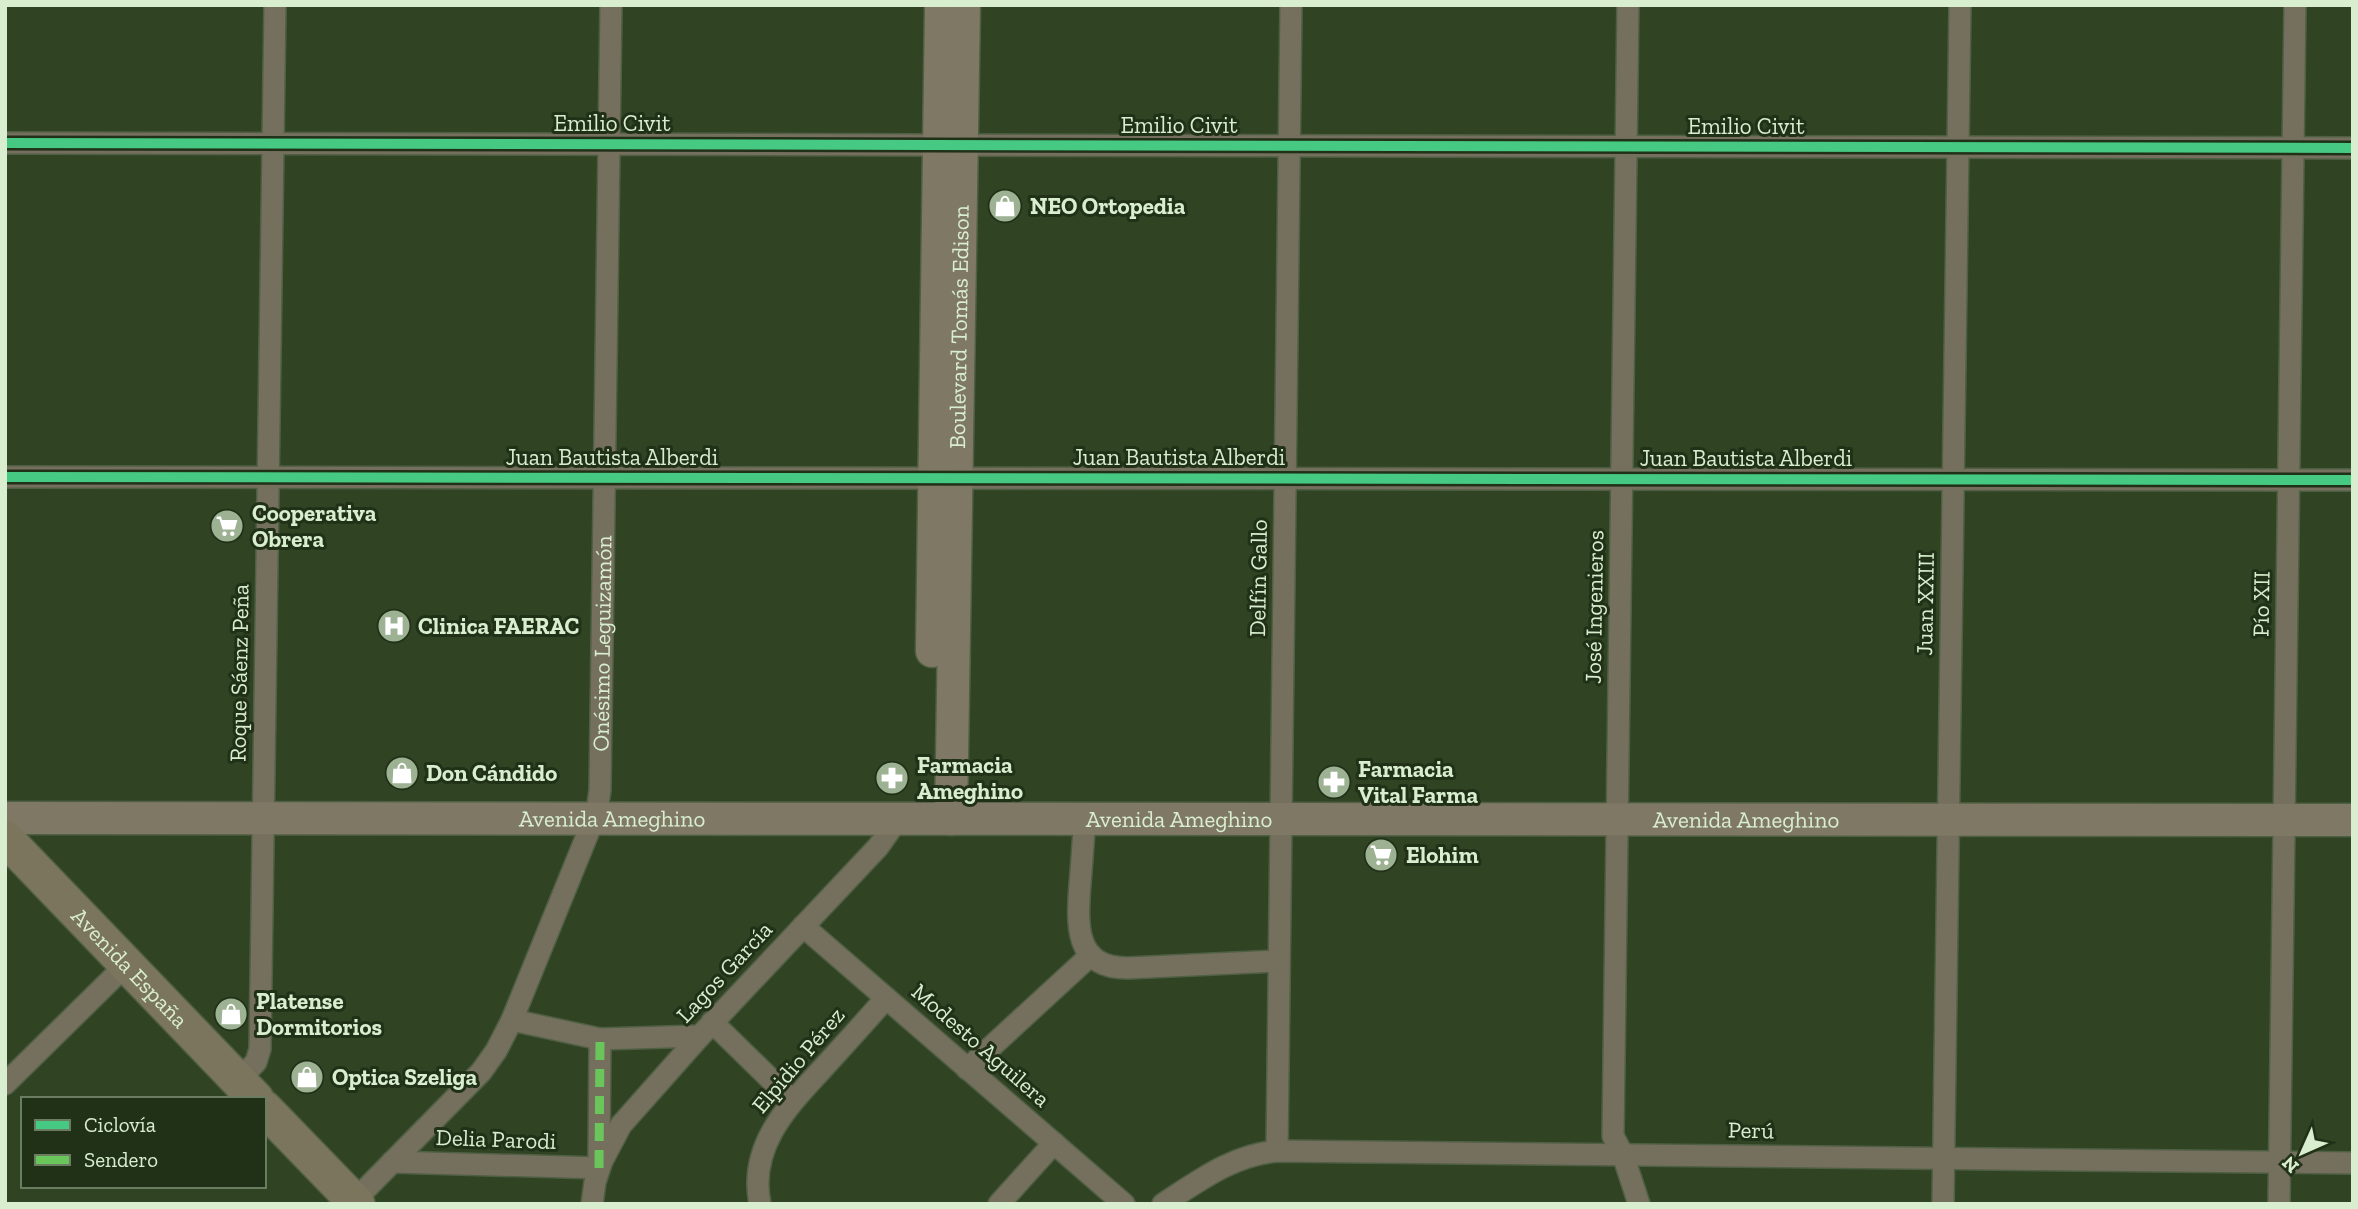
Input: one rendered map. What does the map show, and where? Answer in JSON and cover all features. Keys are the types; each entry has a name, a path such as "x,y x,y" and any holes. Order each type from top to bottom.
{"main road":[{"name":"Boulevard Tomás Edison","path":"940,819 950,145 941,5"},
{"name":"Boulevard Tomás Edison","path":"950,145 964,5"},
{"name":"Avenida Ameghino","path":"6,828 263,818 2353,820"},
{"path":"6,828 13,873"},
{"name":"Avenida España","path":"6,828 197,1064 228,1084 234,1084 241,1093"},
{"name":"Avenida España","path":"13,873 120,971 241,1093"},
{"path":"266,1110 348,1203"},
{"path":"266,1136 348,1203"}],"street":[{"name":"Roque Sáenz Peña","path":"241,1093 257,1062 260,1049 275,5"},
{"name":"Onésimo Leguizamón","path":"348,1203 481,1072 496,1051 512,1020 596,818 600,790 611,5"},
{"name":"Delfín Gallo","path":"1277,1151 1291,5"},
{"name":"José Ingenieros","path":"1628,5 1612,1136 1623,1155 1639,1204"},
{"name":"Juan XXIII","path":"1943,1204 1960,5"},
{"name":"Pío XII","path":"2279,1204 2295,5"},
{"name":"Emilio Civit","path":"5,143 2353,148"},
{"name":"Juan Bautista Alberdi","path":"5,477 2353,480"},
{"name":"Lagos García","path":"599,1168 616,1132 706,1029 884,841 898,819"},
{"path":"1085,819 1078,923 1083,944 1090,955 1102,963 1122,968 1279,961"},
{"name":"Modesto Aguilera","path":"803,926 1124,1204"},
{"path":"967,1069 1090,955"},
{"path":"5,1084 120,971"},
{"name":"Elpidio Pérez","path":"761,1204 758,1178 763,1149 776,1123 886,998"},
{"path":"512,1020 600,1039 706,1029 793,1101"},
{"name":"Lagos García","path":"592,1204 599,1168 600,1039"},
{"path":"999,1204 1054,1143"},
{"name":"Perú","path":"1163,1204 1234,1161 1277,1151 2353,1163"},
{"name":"Delia Parodi","path":"392,1162 599,1168"}],"marked path":[{"path":"599,1168 600,1039"}],"cycle path":[{"path":"5,143 2353,148"},
{"path":"5,477 2353,480"}],"place":[{"name":"NEO Ortopedia","path":"1005,206"},
{"name":"Cooperativa Obrera","path":"227,526"},
{"name":"Clinica FAERAC","path":"394,626"},
{"name":"Don Cándido","path":"402,773"},
{"name":"Farmacia Ameghino","path":"892,778"},
{"name":"Farmacia Vital Farma","path":"1334,782"},
{"name":"Elohim","path":"1381,855"},
{"name":"Platense Dormitorios","path":"231,1014"},
{"name":"Optica Szeliga","path":"307,1077"}]}
